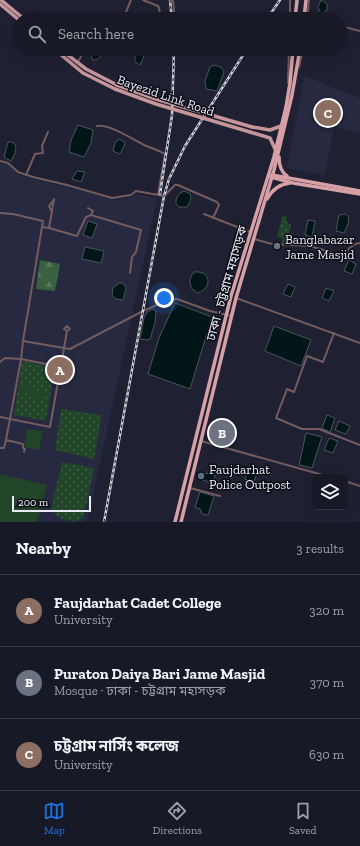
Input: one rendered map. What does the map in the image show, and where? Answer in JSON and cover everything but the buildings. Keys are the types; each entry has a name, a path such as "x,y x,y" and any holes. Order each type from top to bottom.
{"highway":[{"path":"296,12 297,0"},
{"path":"306,0 306,12"},
{"name":"ঢাকা - চট্টগ্রাম মহাসড়ক","path":"181,522 236,298 264,204 270,176 292,96 293,56"},
{"name":"ঢাকা - চট্টগ্রাম মহাসড়ক","path":"277,150 281,126 300,56"},
{"path":"277,150 279,162 284,174 294,181"},
{"path":"270,176 360,194"},
{"name":"ঢাকা - চট্টগ্রাম মহাসড়ক","path":"175,522 226,315 238,273 270,176"},
{"path":"264,204 268,196 278,187 294,181 360,191"}],"main road":[{"path":"1,0 16,12"},
{"path":"0,4 12,14"},
{"name":"Bayezid Link Road","path":"63,56 84,73 156,104 270,138 277,150"},
{"name":"Bayezid Link Road","path":"68,56 78,64 116,87 252,128 273,130 281,126"}],"street":[{"path":"126,12 131,0"},
{"path":"143,0 158,6 160,12"},
{"path":"173,0 174,12"},
{"path":"290,0 290,12"},
{"path":"307,12 310,0"},
{"path":"348,28 360,31"},
{"path":"78,64 82,56"},
{"path":"289,56 288,82 292,84"},
{"path":"292,96 301,56"},
{"path":"97,126 102,125 112,129 165,154 158,195"},
{"path":"26,174 35,154 43,153 42,146 48,132"},
{"path":"0,161 8,163 18,172 33,177 112,198 131,195 136,191 164,196 175,185 217,202 219,205 213,218"},
{"path":"49,228 52,212 54,199 49,206 52,212"},
{"path":"42,227 76,236 86,217 91,215 94,210 88,208"},
{"path":"0,213 13,214 43,221 10,419 4,448 0,448"},
{"path":"204,214 251,232"},
{"path":"91,215 141,230 136,252 132,257 130,273"},
{"path":"253,239 272,244 310,246 340,255 342,255 351,245 360,243"},
{"path":"236,298 360,342"},
{"path":"23,341 70,349 143,311 177,299 210,311 232,316"},
{"path":"0,417 50,427 67,332"},
{"path":"334,333 323,362 307,356 294,392 287,389 276,418 302,429 318,429 360,445"},
{"path":"0,362 5,358 61,367"},
{"path":"6,440 23,444 22,448 25,449 24,452"},
{"path":"200,441 319,474"},
{"path":"348,482 360,486"},
{"path":"189,488 220,496"}],"shaded area":[{"path":"321,0 327,4 327,10 320,12 318,7"},
{"path":"91,56 100,56 98,59 92,59"},
{"path":"135,56 144,56 140,65 135,62"},
{"path":"215,65 222,68 224,72 217,91 206,89 205,81 210,67"},
{"path":"304,76 360,98 360,133 334,127 325,175 287,168"},
{"path":"78,125 93,130 91,143 84,157 69,152 71,140"},
{"path":"119,139 125,142 120,154 113,151 115,143"},
{"path":"8,142 12,142 16,146 15,153 11,161 4,157"},
{"path":"0,163 7,164 18,174 32,179 66,186 113,200 133,197 137,194 157,198 88,519 84,522 0,522"},
{"path":"77,171 85,172 81,182 72,179"},
{"path":"185,191 190,194 190,200 187,207 179,207 176,204 177,198 179,194"},
{"path":"345,214 349,217 344,233 336,231 339,215"},
{"path":"308,220 315,221 312,237 305,235"},
{"path":"88,221 97,224 92,238 83,235"},
{"path":"85,247 104,251 101,263 82,259"},
{"path":"349,260 356,264 352,274 344,271"},
{"path":"194,272 204,274 207,276 208,280 208,284 203,291 198,293 192,289 190,284 190,278"},
{"path":"119,283 123,283 126,288 123,300 116,299 112,295 113,288"},
{"path":"288,284 295,287 291,297 283,294"},
{"path":"326,288 334,291 329,301 322,298"},
{"path":"175,303 212,317 190,389 148,374 159,338"},
{"path":"153,309 156,311 155,323 150,339 140,339 144,318 147,312"},
{"path":"274,326 311,340 301,366 265,351"},
{"path":"327,415 335,418 330,432 322,428"},
{"path":"339,421 350,426 346,434 335,430"},
{"path":"306,433 322,437 312,468 299,465"},
{"path":"329,438 338,441 333,453 324,450"},
{"path":"250,466 258,469 254,482 245,479"},
{"path":"205,473 215,475 213,483 203,480"},
{"path":"200,492 214,496 208,515 202,514 200,509 195,507"}],"green space":[{"path":"283,215 287,217 286,221 291,225 287,243 282,243 282,238 277,237"},
{"path":"40,260 60,264 55,291 36,289"},
{"path":"22,361 55,367 46,421 14,415"},
{"path":"20,384 27,385 25,395 19,394"},
{"path":"30,386 36,387 35,397 28,396"},
{"path":"39,387 45,388 43,399 37,398"},
{"path":"61,409 102,415 94,459 55,450"},
{"path":"27,429 43,431 39,450 24,447"},
{"path":"62,462 94,468 84,517 76,522 59,518 51,509"},
{"path":"0,474 47,485 37,522 0,522"}],"railway":[{"path":"170,0 171,12"},
{"path":"272,12 280,0"},
{"path":"160,194 172,115 174,56"},
{"path":"104,522 164,196 169,179 185,146 243,56"}],"place":[{"name":"চট্টগ্রাম নার্সিং কলেজ","path":"328,113"},
{"name":"Banglabazar Jame Masjid","path":"277,246"},
{"name":"Faujdarhat Cadet College","path":"60,370"},
{"name":"Puraton Daiya Bari Jame Masjid","path":"222,433"},
{"name":"Faujdarhat Police Outpost","path":"201,476"}]}
